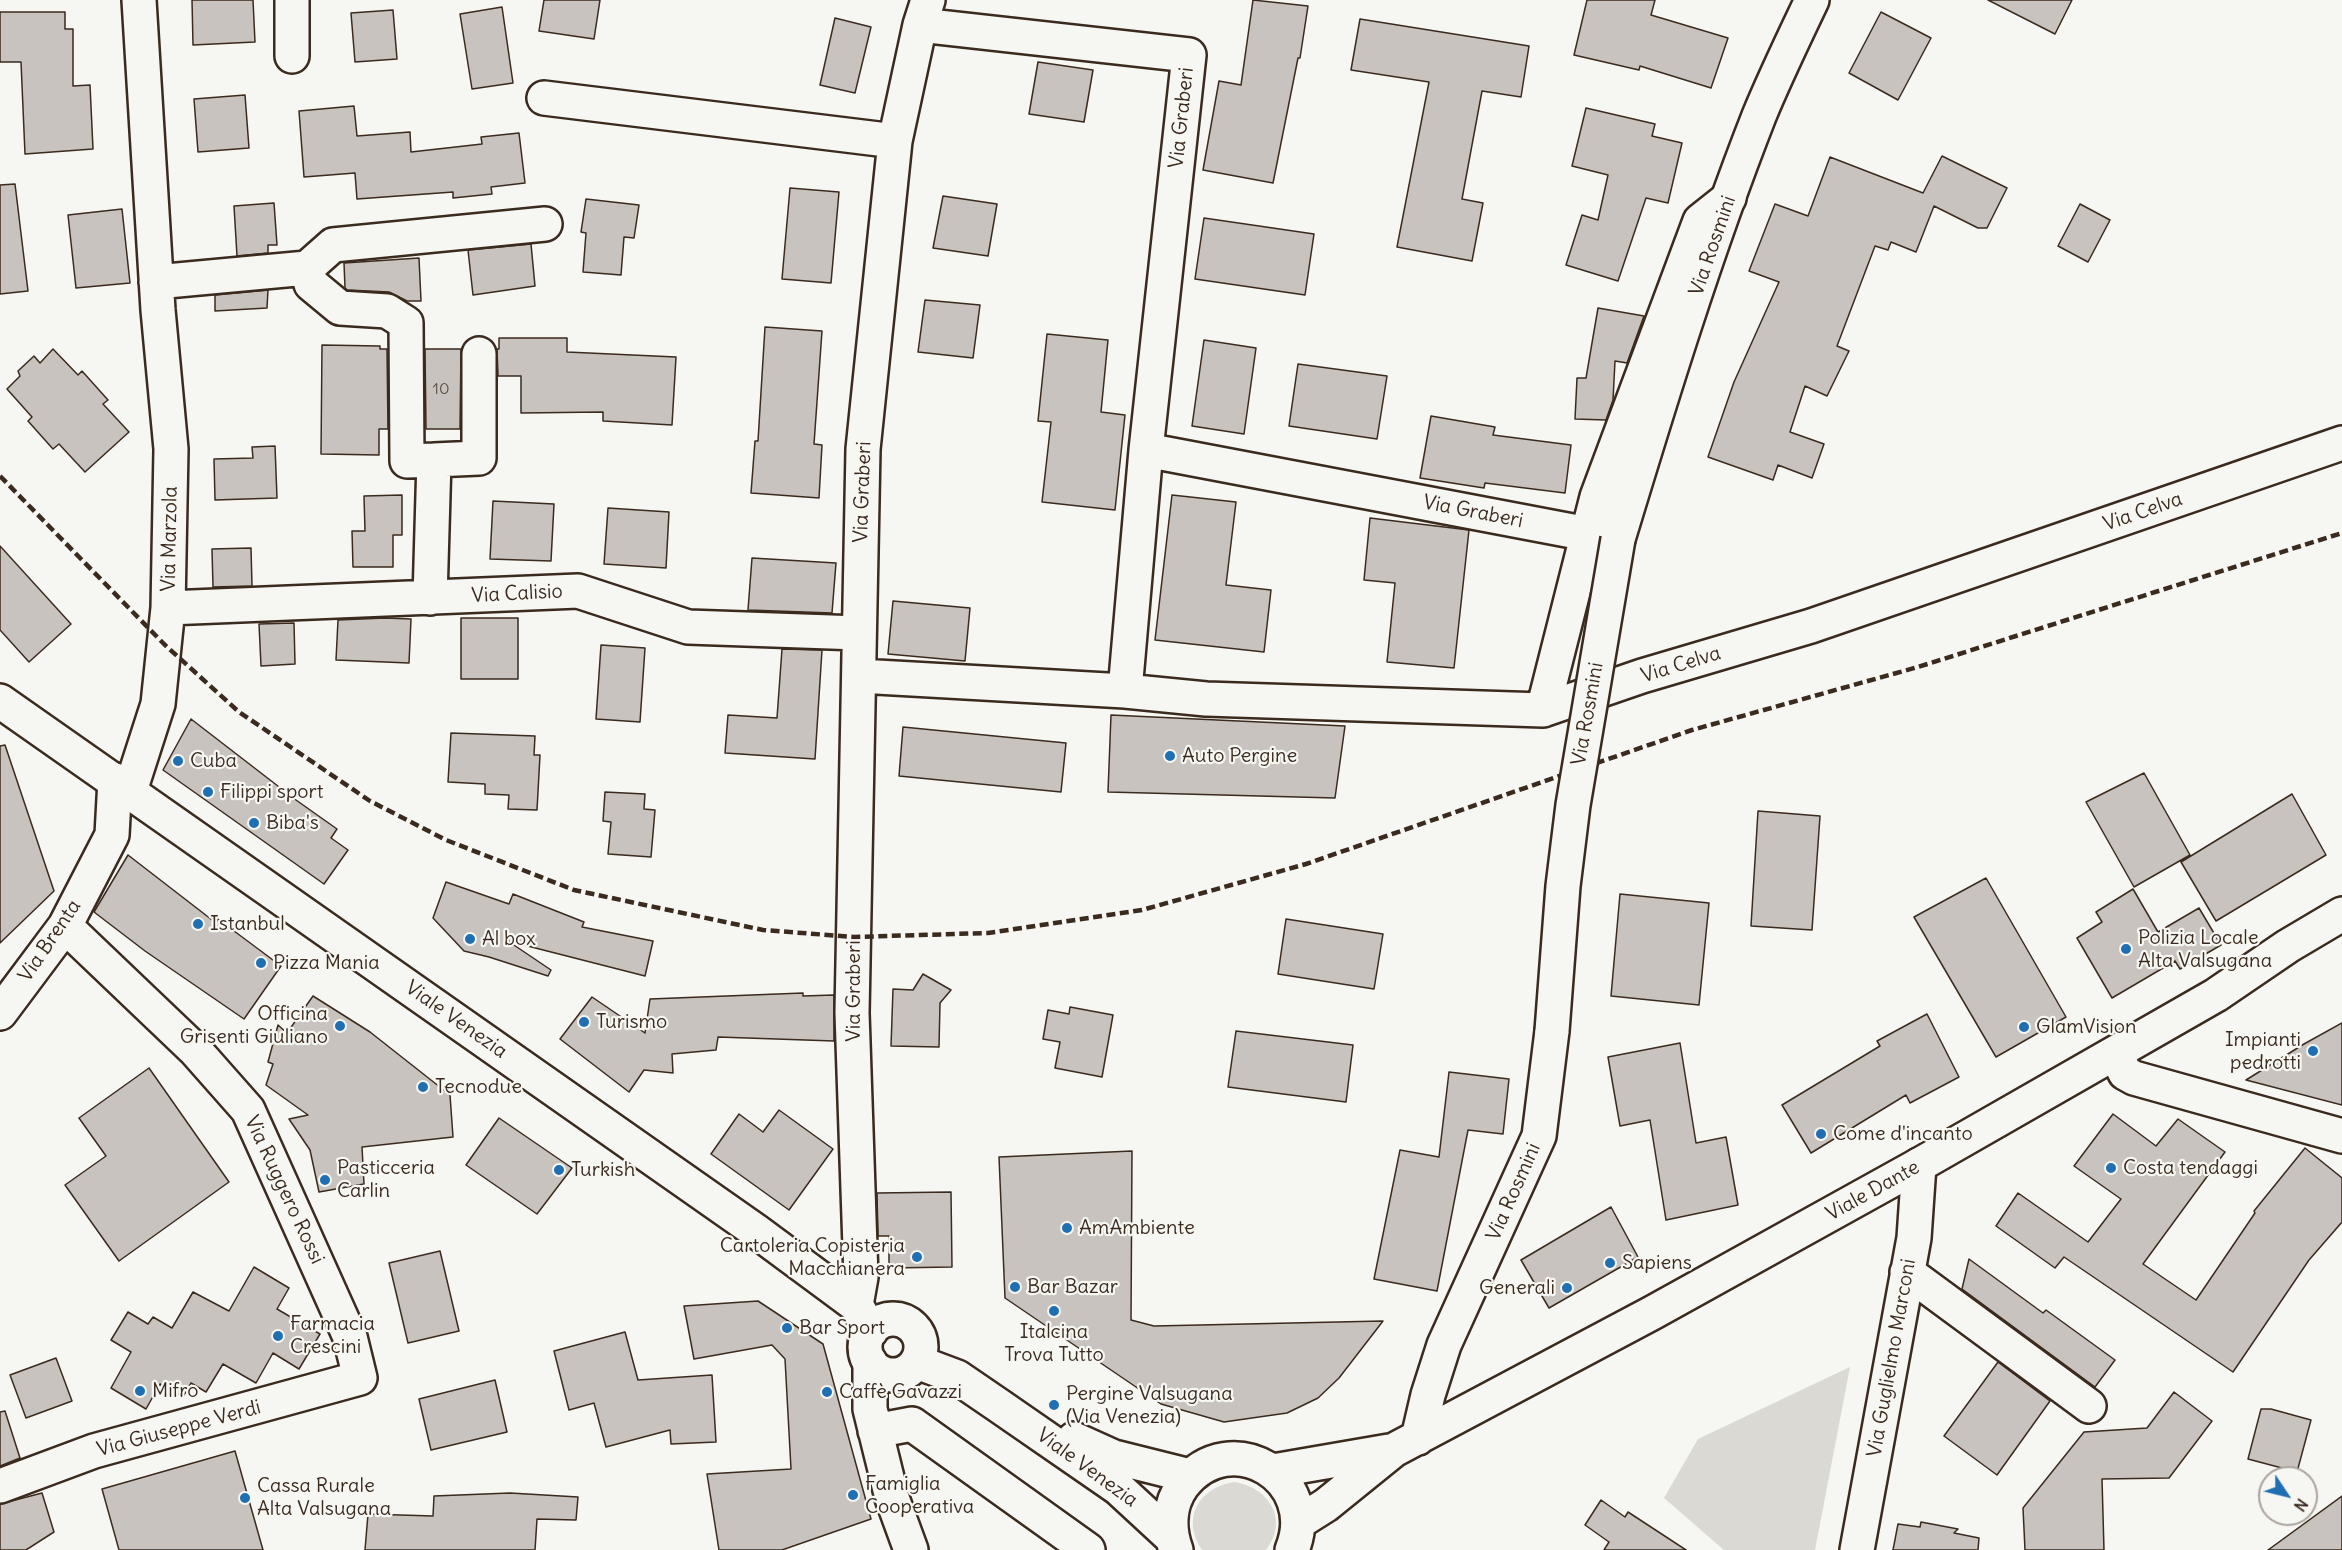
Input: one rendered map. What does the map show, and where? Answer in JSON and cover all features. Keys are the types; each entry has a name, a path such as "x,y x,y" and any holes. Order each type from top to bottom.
{"street":[{"name":"Via Marzola","path":"131,792 158,704 168,608 171,449 156,282 139,0"},
{"path":"291,56 292,0"},
{"name":"Via Rosmini","path":"1406,1444 1428,1395 1444,1345 1539,1136 1552,1031 1563,886 1603,536 1666,381 1760,115 1812,0"},
{"name":"Via Graberi","path":"911,1550 892,1498 870,1409 861,1277 852,1013 863,449 895,141 924,12 1189,55 1146,450 1125,691"},
{"path":"544,98 895,141"},
{"path":"156,282 307,268 333,245 545,224"},
{"path":"307,268 311,284 340,308 387,311 406,323 407,461 479,459 479,354"},
{"name":"Via Celva","path":"1543,710 1641,676 1810,626 2342,443"},
{"name":"Via Graberi","path":"1146,450 1603,536"},
{"path":"430,598 434,460"},
{"path":"859,676 1125,691 1206,699 1543,710 1603,536"},
{"name":"Via Calisio","path":"168,608 578,591 688,627 859,633"},
{"name":"Viale Venezia","path":"0,701 717,1204 866,1333 884,1373 893,1375 903,1373 917,1362 957,1377 1118,1488 1174,1543"},
{"name":"Via Brenta","path":"0,1013 65,926 112,835 131,792"},
{"name":"Viale Dante","path":"1296,1536 1326,1505 1406,1444 1652,1313 1919,1165 2216,995 2288,946 2342,915"},
{"name":"Via Ruggero Rossi","path":"65,926 195,1050 248,1110 350,1337 360,1378"},
{"path":"2116,1053 2125,1073 2134,1077 2342,1136"},
{"name":"Via Guglielmo Marconi","path":"1857,1550 1914,1238 1919,1165"},
{"path":"1907,1272 2090,1406"},
{"path":"866,1333 886,1320 905,1321 913,1327 921,1343 917,1362"},
{"name":"Via Giuseppe Verdi","path":"0,1486 94,1451 360,1378"},
{"name":"Viale Venezia","path":"998,1405 1114,1457 1190,1476"},
{"path":"875,1431 912,1424 1088,1550"},
{"name":"Viale Dante","path":"1273,1471 1406,1444"},
{"path":"1174,1543 1170,1515 1177,1493 1190,1476 1201,1468 1226,1459 1253,1461 1273,1471 1286,1484 1295,1500 1296,1536"}],"shaded area":[{"path":"1850,1367 1815,1550 1724,1550 1664,1498 1698,1439"},
{"path":"1234,1482 1257,1490 1272,1506 1276,1527 1273,1538 1266,1550 1202,1550 1193,1527 1193,1516 1197,1507 1211,1491 1221,1485"}],"building":[{"path":"192,0 253,0 255,42 193,45"},
{"path":"544,0 600,0 594,39 539,31"},
{"path":"1253,0 1308,6 1300,58 1298,58 1273,183 1203,170 1219,81 1241,85"},
{"path":"1587,0 1655,0 1651,15 1728,38 1711,88 1640,66 1639,70 1574,55"},
{"path":"1988,0 2072,0 2055,34"},
{"path":"502,7 513,83 472,89 460,14"},
{"path":"393,10 397,59 355,62 351,13"},
{"path":"0,12 65,12 65,29 73,29 73,86 90,85 93,149 25,154 21,62 0,62"},
{"path":"1881,12 1931,38 1898,100 1849,73"},
{"path":"835,18 871,27 855,93 820,85"},
{"path":"1360,19 1529,46 1521,97 1482,91 1462,199 1483,203 1472,261 1397,247 1429,82 1351,70"},
{"path":"1038,62 1093,70 1084,122 1029,114"},
{"path":"245,95 249,148 198,152 194,99"},
{"path":"354,106 357,136 410,132 411,152 482,144 481,137 519,133 525,183 491,187 492,194 453,198 453,192 357,199 355,173 304,177 299,111"},
{"path":"1586,108 1655,124 1652,136 1682,143 1668,203 1646,198 1618,281 1566,265 1582,215 1598,220 1608,175 1572,166"},
{"path":"1942,156 2007,188 1987,228 1978,228 1934,206 1916,252 1891,242 1888,250 1875,246 1837,346 1849,351 1827,396 1805,386 1790,432 1824,444 1812,478 1778,465 1773,480 1708,457 1734,382 1779,282 1749,271 1775,204 1808,216 1830,157 1923,193"},
{"path":"15,184 28,291 0,294 0,185"},
{"path":"790,188 839,192 831,283 782,279"},
{"path":"943,196 997,204 988,256 933,248"},
{"path":"586,199 639,205 634,238 624,237 621,275 583,272 586,233 581,232"},
{"path":"274,203 277,245 268,245 268,253 237,256 234,206"},
{"path":"2080,204 2110,220 2088,262 2058,246"},
{"path":"122,209 130,283 76,288 68,215"},
{"path":"1204,218 1314,234 1305,295 1195,279"},
{"path":"531,244 535,286 473,295 468,250"},
{"path":"419,258 421,301 407,301 389,292 347,290 345,288 344,263"},
{"path":"268,290 267,308 215,311 215,295"},
{"path":"925,300 980,305 973,358 918,352"},
{"path":"1598,308 1644,316 1627,363 1615,361 1613,400 1606,420 1575,419 1577,378 1586,378"},
{"path":"765,327 822,331 814,444 822,445 819,498 751,493 755,441 758,441"},
{"path":"1047,334 1108,340 1101,412 1125,415 1115,510 1042,502 1051,422 1038,421"},
{"path":"499,338 567,338 567,352 676,357 672,425 603,421 603,412 521,413 521,376 498,376"},
{"path":"1204,340 1256,348 1244,434 1192,426"},
{"path":"322,345 380,346 380,349 387,349 388,429 379,429 379,455 321,454"},
{"path":"53,349 78,375 82,371 108,400 103,404 129,432 85,472 59,444 53,449 28,421 32,417 7,389 20,376 18,371 34,356 40,363"},
{"path":"425,349 461,349 460,429 426,429"},
{"path":"1298,364 1387,376 1377,439 1289,426"},
{"path":"1431,416 1495,427 1493,435 1571,445 1565,493 1485,483 1484,488 1420,478"},
{"path":"275,446 277,498 215,500 214,459 253,458 252,447"},
{"path":"402,495 402,535 393,535 393,567 353,567 352,531 365,531 364,496"},
{"path":"1172,495 1236,502 1226,585 1271,590 1264,652 1155,640"},
{"path":"493,501 554,504 551,561 490,559"},
{"path":"608,508 669,512 666,568 604,564"},
{"path":"1370,518 1469,530 1454,668 1387,662 1395,583 1364,580"},
{"path":"0,546 71,624 29,662 0,630"},
{"path":"251,548 252,586 213,587 212,549"},
{"path":"752,558 836,563 832,613 748,610"},
{"path":"893,601 970,608 965,661 888,654"},
{"path":"461,618 518,618 518,679 461,679"},
{"path":"411,619 409,663 336,660 338,620"},
{"path":"294,623 295,664 261,666 259,624"},
{"path":"601,645 645,648 640,722 596,719"},
{"path":"782,649 822,650 815,759 725,753 728,715 777,718"},
{"path":"1111,715 1345,726 1335,798 1108,792"},
{"path":"191,719 337,829 331,838 348,850 324,884 163,770"},
{"path":"903,727 1066,743 1061,792 899,776"},
{"path":"451,733 535,736 534,755 540,755 537,810 508,809 509,795 485,794 485,784 448,782"},
{"path":"5,745 54,891 0,943 0,746"},
{"path":"2144,773 2190,855 2134,887 2086,802"},
{"path":"605,792 645,794 644,809 655,810 651,857 608,854 611,822 603,821"},
{"path":"2292,794 2326,855 2216,921 2181,862"},
{"path":"1758,811 1820,816 1812,930 1751,926"},
{"path":"128,855 216,923 218,919 281,966 244,1019 145,951 94,912"},
{"path":"1986,878 2066,1017 1996,1057 1914,917"},
{"path":"446,882 509,904 513,894 584,922 582,927 653,941 645,976 508,941 551,970 548,976 464,951 433,918"},
{"name":"Polizia Locale Alta Valsugana","path":"2133,889 2158,932 2199,908 2221,945 2180,969 2175,961 2112,998 2077,938 2102,922 2096,912"},
{"path":"1620,894 1709,903 1699,1005 1611,996"},
{"path":"1286,919 1383,934 1374,989 1278,974"},
{"path":"923,974 951,990 940,1003 939,1047 891,1046 893,989 913,990"},
{"path":"803,993 803,996 834,995 834,1041 718,1037 716,1050 672,1054 673,1073 644,1070 629,1092 560,1039 592,997 645,1033 650,999"},
{"path":"313,996 370,1032 450,1095 453,1137 362,1147 364,1184 319,1192 310,1150 289,1119 308,1115 266,1085 273,1064 268,1062 278,1025 287,1033"},
{"path":"1070,1007 1113,1015 1102,1077 1055,1068 1060,1042 1043,1039 1048,1010 1069,1014"},
{"path":"1927,1014 1959,1077 1910,1103 1906,1095 1811,1153 1782,1105 1880,1046 1877,1041"},
{"path":"2342,1023 2342,1105 2246,1080 2304,1044"},
{"path":"1236,1031 1353,1045 1346,1102 1228,1087"},
{"path":"1680,1043 1696,1143 1726,1137 1738,1205 1666,1220 1650,1120 1620,1126 1608,1057"},
{"path":"149,1068 229,1182 119,1261 65,1185 106,1156 79,1118"},
{"path":"1449,1072 1509,1079 1503,1134 1468,1130 1437,1291 1374,1279 1400,1150 1439,1157"},
{"path":"779,1110 833,1149 789,1210 711,1154 739,1114 763,1132"},
{"path":"2113,1114 2156,1146 2178,1119 2225,1152 2143,1264 2196,1300 2255,1213 2254,1211 2305,1148 2342,1178 2342,1222 2309,1260 2233,1372 2064,1257 2055,1268 1996,1226 2018,1193 2088,1242 2121,1199 2074,1166"},
{"path":"499,1118 572,1168 537,1214 466,1165"},
{"name":"AmAmbiente","path":"1132,1151 1131,1320 1154,1326 1383,1321 1339,1378 1318,1398 1287,1413 1224,1422 1161,1404 1005,1298 999,1157"},
{"path":"951,1192 952,1267 889,1268 889,1236 878,1236 877,1193"},
{"path":"1611,1207 1638,1257 1549,1308 1521,1260"},
{"path":"440,1251 459,1331 408,1343 389,1263"},
{"path":"1969,1259 2043,1313 2046,1310 2115,1360 2095,1387 1962,1289"},
{"path":"254,1267 289,1288 277,1309 320,1334 299,1369 273,1353 256,1383 223,1364 206,1392 191,1383 183,1397 160,1384 146,1409 111,1388 131,1352 111,1340 128,1312 148,1324 153,1317 172,1328 193,1292 229,1311"},
{"path":"758,1301 823,1344 871,1519 782,1550 719,1550 707,1474 791,1469 785,1359 772,1345 694,1359 684,1306"},
{"path":"625,1332 638,1380 712,1375 716,1442 671,1444 670,1430 606,1447 594,1403 569,1410 554,1351"},
{"path":"56,1358 72,1401 26,1418 10,1375"},
{"path":"1998,1362 2050,1401 1997,1475 1944,1436"},
{"path":"495,1380 507,1432 431,1450 419,1399"},
{"path":"2174,1392 2212,1421 2169,1478 2102,1479 2104,1550 2025,1550 2023,1508 2084,1432 2147,1428"},
{"path":"2261,1409 2271,1409 2311,1420 2299,1466 2274,1466 2248,1459"},
{"path":"5,1411 20,1458 0,1466 0,1412"},
{"path":"235,1451 263,1550 119,1550 102,1489"},
{"path":"42,1493 54,1532 26,1550 0,1550 0,1504"},
{"path":"510,1493 578,1497 576,1520 537,1519 535,1550 365,1550 368,1514 433,1516 434,1496"},
{"path":"2342,1496 2342,1550 2268,1550 2301,1526 2318,1526 2318,1514"},
{"path":"1601,1500 1625,1517 1628,1512 1686,1550 1604,1550 1609,1542 1585,1525"},
{"path":"1921,1522 1958,1529 1954,1533 1979,1538 1978,1550 1893,1550 1898,1524 1920,1527"}],"railway":[{"path":"0,476 165,645 239,712 370,801 446,840 574,890 763,930 854,937 988,933 1142,910 1306,864 1692,730 1918,667 2342,533"}],"place":[{"name":"Auto Pergine","path":"1170,756"},
{"name":"Cuba","path":"178,761"},
{"name":"Filippi sport","path":"208,792"},
{"name":"Biba's","path":"254,823"},
{"name":"Istanbul","path":"198,924"},
{"name":"Al box","path":"470,939"},
{"name":"Polizia Locale Alta Valsugana","path":"2126,949"},
{"name":"Pizza Mania","path":"261,963"},
{"name":"Turismo","path":"584,1022"},
{"name":"Officina Grisenti Giuliano","path":"340,1026"},
{"name":"GlamVision","path":"2024,1027"},
{"name":"Impianti pedrotti","path":"2313,1051"},
{"name":"Tecnodue","path":"423,1087"},
{"name":"Come d'incanto","path":"1821,1134"},
{"name":"Costa tendaggi","path":"2111,1168"},
{"name":"Turkish","path":"559,1170"},
{"name":"Pasticceria Carlin","path":"325,1180"},
{"name":"AmAmbiente","path":"1067,1228"},
{"name":"Cartoleria Copisteria Macchianera","path":"917,1257"},
{"name":"Sapiens","path":"1610,1263"},
{"name":"Bar Bazar","path":"1015,1287"},
{"name":"Generali","path":"1567,1288"},
{"name":"Italcina Trova Tutto","path":"1054,1311"},
{"name":"Bar Sport","path":"787,1328"},
{"name":"Farmacia Crescini","path":"278,1336"},
{"name":"Mifro","path":"140,1391"},
{"name":"Caffè Gavazzi","path":"827,1392"},
{"name":"Pergine Valsugana (Via Venezia)","path":"1054,1405"},
{"name":"Famiglia Cooperativa","path":"853,1495"},
{"name":"Cassa Rurale Alta Valsugana","path":"245,1498"}]}
